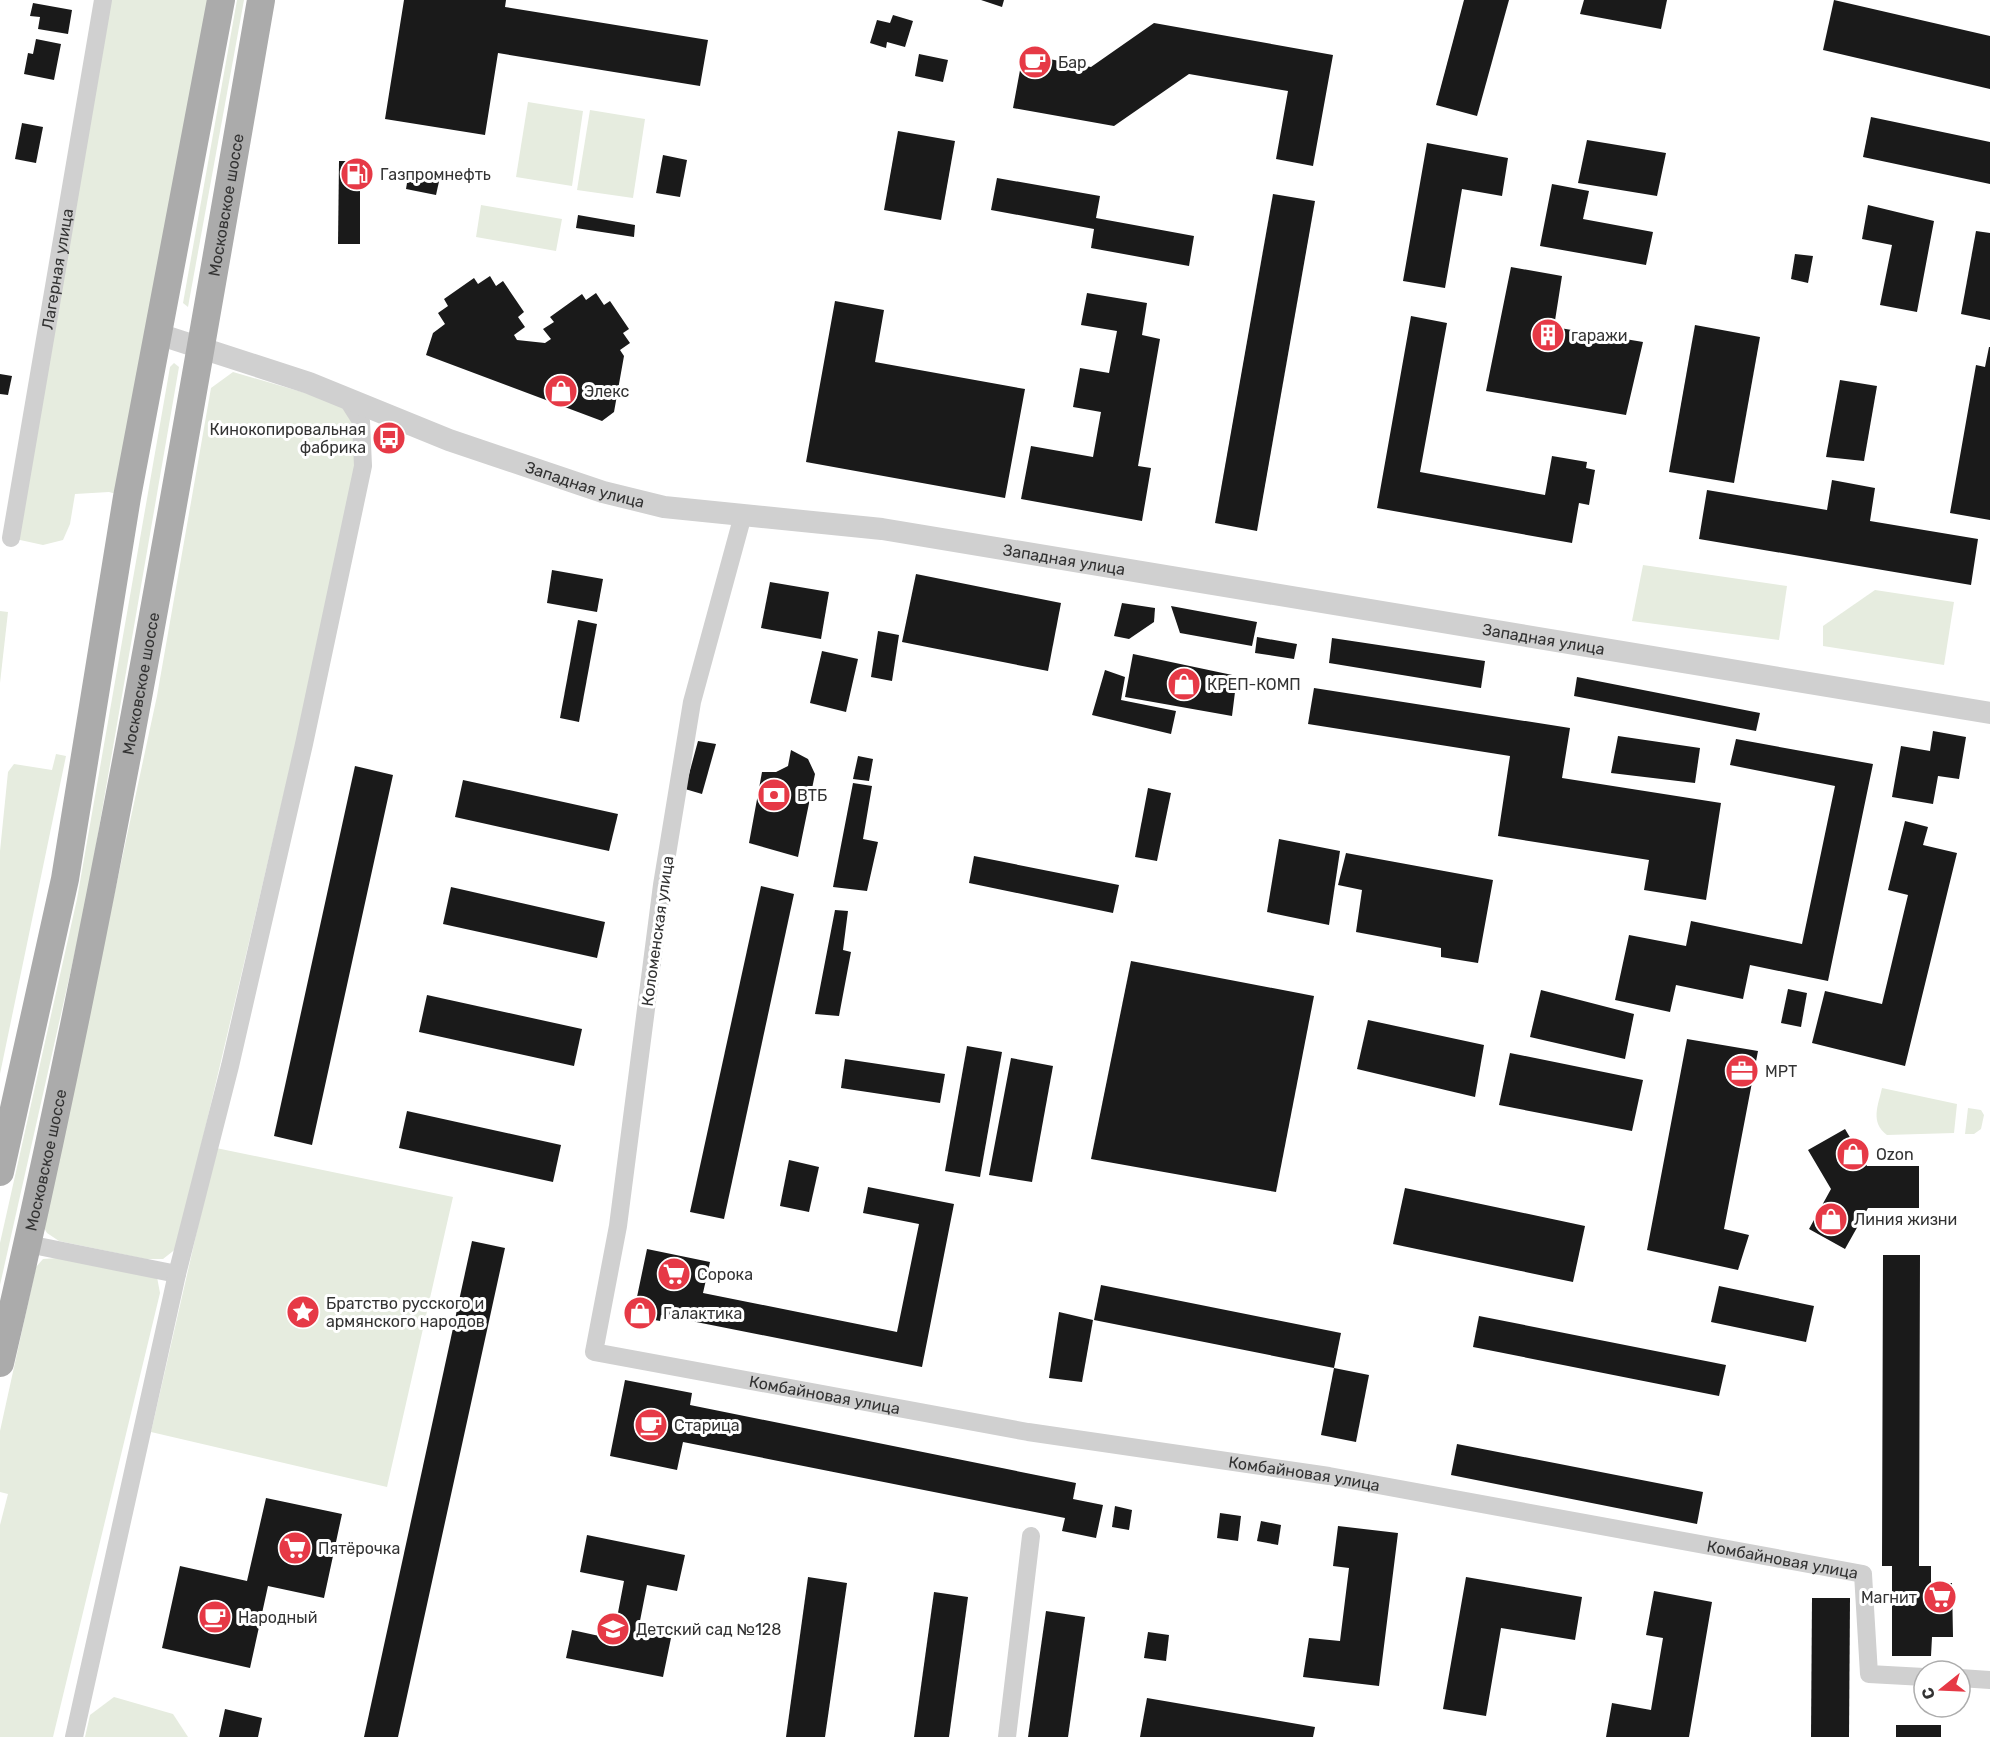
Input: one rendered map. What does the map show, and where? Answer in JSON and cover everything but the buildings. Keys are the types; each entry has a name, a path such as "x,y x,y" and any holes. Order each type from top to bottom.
{"main road":[{"path":"0,1172 65,879 115,568 221,0"},
{"name":"Московское шоссе","path":"0,1363 28,1244 100,901 201,348 261,0"}],"street":[{"name":"Лагерная улица","path":"11,538 103,0"},
{"name":"Западная улица","path":"158,333 288,376 449,440 603,492 664,507 914,534 1990,713"},
{"path":"74,1737 177,1274 230,1066 304,744 363,466 361,421 346,399"},
{"name":"Коломенская улица","path":"594,1352 618,1226 662,885 692,702 743,515"},
{"path":"28,1244 177,1274"},
{"name":"Комбайновая улица","path":"594,1352 1028,1432 1329,1476 1863,1574 1869,1674 1912,1676"},
{"path":"1007,1737 1031,1536"},
{"path":"1972,1679 1990,1680"}],"shaded area":[{"path":"103,0 213,0 127,497 109,492 75,494 70,524 63,540 43,545 11,538"},
{"path":"237,0 244,0 188,307 183,303"},
{"path":"528,102 583,111 572,186 516,177"},
{"path":"590,110 645,119 633,198 577,190"},
{"path":"481,205 562,219 556,251 476,237"},
{"path":"174,363 179,367 86,903 0,1285 0,1243 77,899 170,367"},
{"path":"233,372 336,402 352,418 355,466 321,636 177,1248 163,1259 146,1259 59,1241 47,1233 43,1226 157,696 211,388"},
{"path":"1643,565 1787,586 1779,640 1632,621"},
{"path":"1875,590 1954,602 1944,665 1823,646 1823,626"},
{"path":"0,611 8,612 0,683"},
{"path":"56,754 66,756 0,1074 0,851 8,772 14,764 52,770"},
{"path":"1882,1088 1957,1104 1954,1133 1887,1135 1878,1125 1877,1119 1877,1107"},
{"path":"1968,1108 1981,1110 1984,1115 1981,1129 1974,1134 1965,1134"},
{"path":"216,1148 453,1197 387,1487 151,1432"},
{"path":"58,1258 157,1277 160,1293 53,1737 0,1737 0,1525 8,1494 0,1492 0,1431 36,1267 43,1259"},
{"path":"114,1697 173,1714 188,1737 85,1737 90,1715"}],"place":[{"name":"Бар","path":"1035,62"},
{"name":"Газпромнефть","path":"357,174"},
{"name":"гаражи","path":"1548,335"},
{"name":"Элекс","path":"561,391"},
{"name":"Кинокопировальная фабрика","path":"389,438"},
{"name":"КРЕП-КОМП","path":"1184,684"},
{"name":"ВТБ","path":"774,795"},
{"name":"МРТ","path":"1742,1071"},
{"name":"Ozon","path":"1853,1154"},
{"name":"Линия жизни","path":"1831,1219"},
{"name":"Сорока","path":"674,1274"},
{"name":"Братство русского и армянского народов","path":"303,1312"},
{"name":"Галактика","path":"640,1313"},
{"name":"Старица","path":"651,1425"},
{"name":"Пятёрочка","path":"295,1548"},
{"name":"Магнит","path":"1940,1597"},
{"name":"Народный","path":"215,1617"},
{"name":"Детский сад №128","path":"613,1629"}]}
